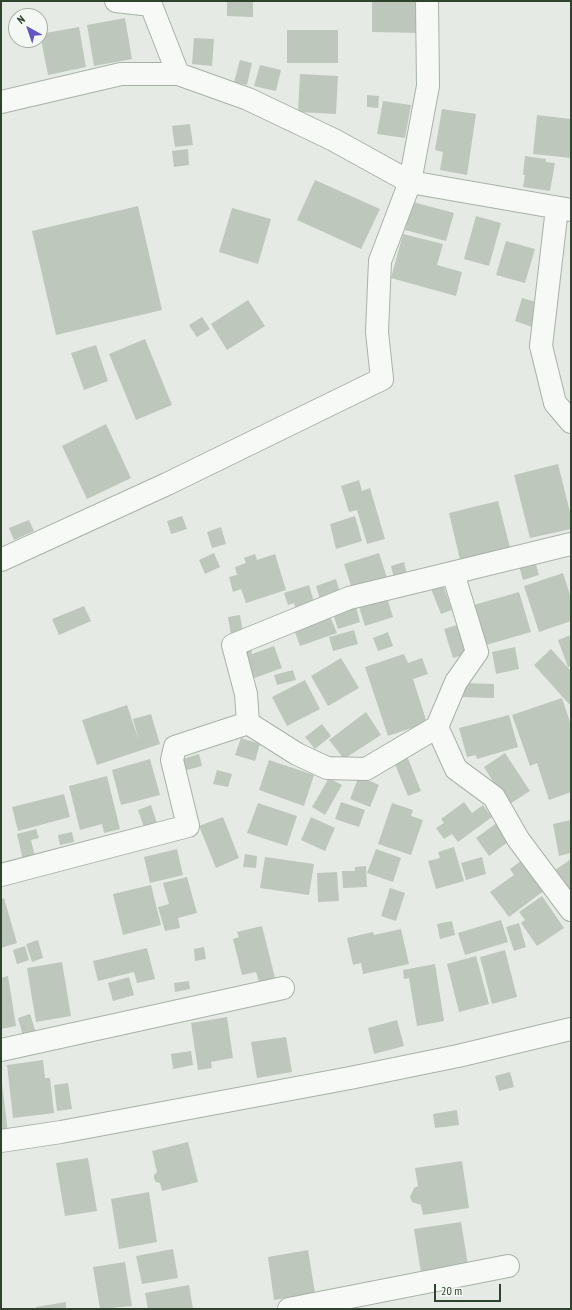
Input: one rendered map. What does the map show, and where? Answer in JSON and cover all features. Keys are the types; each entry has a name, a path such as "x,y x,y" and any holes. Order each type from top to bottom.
{"street":[{"path":"116,1 151,3 178,74"},
{"path":"1,560 167,484 382,379 377,332 380,261 410,182 428,86 427,1"},
{"path":"1,102 121,74 178,74 248,99 334,140 410,182 564,209 541,346 555,403 571,422"},
{"path":"248,723 246,694 233,645 349,598 571,544"},
{"path":"248,723 297,754 327,768 366,769 437,727 456,682 477,652 453,573"},
{"path":"1,875 188,826 172,760 175,747 248,723"},
{"path":"437,727 456,769 494,797 518,839 571,910"},
{"path":"1,1050 283,988"},
{"path":"1,1141 68,1130 357,1076 458,1056 571,1029"},
{"path":"289,1309 508,1266"}],"building":[{"path":"227,1 253,1 253,17 227,16"},
{"path":"372,1 420,1 420,33 372,32"},
{"path":"125,18 132,59 94,66 87,25"},
{"path":"79,27 86,67 48,75 43,48 48,48 48,33"},
{"path":"287,30 338,30 338,63 287,63"},
{"path":"194,38 214,39 212,66 192,64"},
{"path":"240,60 252,63 247,85 234,82"},
{"path":"260,65 281,70 276,91 254,86"},
{"path":"300,74 338,76 336,114 298,112"},
{"path":"367,95 379,96 378,108 367,107"},
{"path":"383,101 411,105 405,138 377,134"},
{"path":"442,109 476,114 467,175 440,170 443,152 435,150"},
{"path":"537,115 571,119 571,158 533,154"},
{"path":"190,124 193,145 175,147 172,126"},
{"path":"188,149 189,165 174,167 172,151"},
{"path":"525,156 546,159 546,162 555,163 550,191 523,187 525,175 523,175"},
{"path":"315,180 380,209 361,249 297,220"},
{"path":"413,202 454,213 446,241 405,230"},
{"path":"138,206 162,310 56,335 32,231"},
{"path":"232,208 271,219 258,264 219,252"},
{"path":"476,216 501,223 489,266 464,259"},
{"path":"403,234 443,244 437,265 462,272 456,296 391,278"},
{"path":"506,241 535,249 525,283 496,275"},
{"path":"522,298 539,303 532,327 515,321"},
{"path":"248,300 265,326 227,350 211,324"},
{"path":"202,317 210,329 197,337 189,325"},
{"path":"145,339 172,405 136,420 109,354"},
{"path":"96,345 108,381 84,390 71,353"},
{"path":"106,424 131,478 87,499 62,446"},
{"path":"558,464 571,516 571,529 530,538 514,475"},
{"path":"359,480 362,491 370,488 385,539 367,544 357,510 349,512 341,486"},
{"path":"498,501 511,551 461,564 449,513"},
{"path":"182,516 187,529 171,534 167,521"},
{"path":"355,516 362,541 336,549 330,524"},
{"path":"29,520 34,531 14,540 9,528"},
{"path":"221,527 226,544 212,548 207,532"},
{"path":"214,553 220,567 205,574 199,560"},
{"path":"379,553 389,584 354,595 344,564"},
{"path":"255,554 257,560 275,554 286,590 246,603 241,589 233,592 229,577 237,575 235,567 246,563 244,558"},
{"path":"535,561 539,575 523,580 519,566"},
{"path":"404,562 407,574 394,578 391,566"},
{"path":"563,573 571,598 571,621 539,632 524,586"},
{"path":"336,579 341,596 321,602 316,586"},
{"path":"309,585 314,602 295,607 294,603 288,605 284,593"},
{"path":"443,585 452,610 441,614 431,589"},
{"path":"519,592 531,632 486,645 474,605"},
{"path":"387,598 393,617 365,626 359,607"},
{"path":"84,606 91,621 59,635 52,619"},
{"path":"356,607 360,622 338,629 333,614"},
{"path":"240,615 243,633 231,635 228,617"},
{"path":"330,616 337,633 300,646 292,624"},
{"path":"460,624 469,653 453,658 444,629"},
{"path":"354,630 358,644 333,651 329,637"},
{"path":"388,632 393,646 378,651 373,638"},
{"path":"571,635 571,666 568,667 558,640"},
{"path":"274,646 282,668 249,680 239,651 251,647 252,654"},
{"path":"515,647 519,669 496,674 492,652"},
{"path":"551,649 571,671 571,703 569,704 534,665"},
{"path":"404,654 408,663 422,658 428,674 413,679 427,723 388,736 365,667"},
{"path":"341,658 359,688 328,706 311,676"},
{"path":"293,670 296,680 277,685 274,675"},
{"path":"305,680 320,709 287,726 272,697"},
{"path":"462,683 494,684 494,698 461,697"},
{"path":"562,698 571,725 571,792 549,800 537,763 530,766 512,715"},
{"path":"127,705 139,741 133,719 151,714 160,744 97,765 82,720"},
{"path":"366,712 381,735 344,759 329,740"},
{"path":"509,715 518,747 477,759 476,755 467,757 459,728"},
{"path":"322,724 331,736 315,749 305,737"},
{"path":"241,738 260,744 255,761 235,755"},
{"path":"505,753 530,791 508,805 484,767"},
{"path":"199,754 202,766 183,771 179,760"},
{"path":"407,756 421,791 408,796 394,762"},
{"path":"150,759 160,795 121,805 112,770"},
{"path":"269,760 314,775 304,806 259,790"},
{"path":"217,770 232,774 228,787 213,784"},
{"path":"107,776 120,829 104,833 102,824 80,830 69,786"},
{"path":"359,776 379,785 370,807 350,799"},
{"path":"329,778 342,785 325,815 312,807"},
{"path":"64,794 70,817 18,831 12,807"},
{"path":"341,802 365,810 359,827 335,819"},
{"path":"464,802 472,813 483,805 492,817 458,842 452,834 444,839 436,828 444,823 441,819"},
{"path":"258,803 297,816 287,846 247,833"},
{"path":"392,803 413,810 411,816 423,820 411,855 378,844"},
{"path":"151,805 158,826 145,830 138,810"},
{"path":"223,817 239,858 216,868 199,826"},
{"path":"311,817 335,828 325,851 301,840"},
{"path":"571,820 571,853 559,856 553,824"},
{"path":"498,822 512,839 489,856 476,838"},
{"path":"36,829 39,838 31,840 35,857 23,860 17,834"},
{"path":"72,832 74,842 60,845 58,835"},
{"path":"454,847 464,881 436,889 428,861 440,858 438,852"},
{"path":"177,849 183,875 150,883 144,857"},
{"path":"376,849 401,858 393,882 367,873"},
{"path":"245,854 257,856 256,868 243,867"},
{"path":"265,857 314,864 309,895 260,888"},
{"path":"482,857 486,874 466,880 461,863"},
{"path":"571,859 571,890 566,894 551,873"},
{"path":"522,860 545,890 509,917 490,892 514,875 510,869"},
{"path":"366,866 367,887 343,888 342,871 355,871 355,867"},
{"path":"337,872 339,901 318,902 317,873"},
{"path":"187,877 197,913 178,918 180,928 165,931 158,907 169,904 163,883"},
{"path":"151,885 161,925 123,935 113,894"},
{"path":"390,888 405,893 396,921 381,916"},
{"path":"542,896 564,928 537,946 521,923 525,920 519,912"},
{"path":"4,898 17,943 1,948 1,899"},
{"path":"501,920 508,942 465,955 458,933"},
{"path":"452,921 455,935 440,939 437,924"},
{"path":"519,923 526,947 514,951 506,927"},
{"path":"262,926 275,978 259,982 256,972 242,975 233,939 239,937 237,932"},
{"path":"401,929 409,964 363,974 361,963 353,965 347,938 373,932 374,935"},
{"path":"38,940 43,958 32,962 26,944"},
{"path":"25,946 29,960 17,964 13,950"},
{"path":"204,947 206,959 195,961 194,949"},
{"path":"147,948 155,979 137,983 134,972 98,981 93,961"},
{"path":"505,950 517,997 492,1004 480,957"},
{"path":"476,956 489,1004 459,1012 447,964"},
{"path":"62,962 71,1016 36,1022 27,968"},
{"path":"435,964 444,1021 417,1026 409,978 404,979 403,970"},
{"path":"8,976 16,1026 1,1029 1,978"},
{"path":"129,977 134,995 113,1001 108,983"},
{"path":"189,981 190,989 175,992 174,983"},
{"path":"30,1014 36,1033 23,1036 18,1018"},
{"path":"227,1017 233,1058 211,1062 212,1068 198,1070 191,1023"},
{"path":"397,1020 404,1046 374,1054 368,1028"},
{"path":"286,1037 292,1072 257,1078 251,1042"},
{"path":"191,1051 193,1065 173,1069 171,1054"},
{"path":"43,1060 45,1078 50,1078 54,1113 13,1118 7,1065"},
{"path":"510,1072 514,1087 499,1091 495,1076"},
{"path":"2,1083 8,1133 1,1134 1,1084"},
{"path":"68,1083 72,1109 57,1111 54,1085"},
{"path":"457,1110 459,1125 435,1128 433,1114"},
{"path":"188,1142 198,1182 162,1191 160,1183 156,1182 154,1179 154,1175 157,1172 152,1151"},
{"path":"88,1158 97,1211 65,1216 56,1163"},
{"path":"462,1161 469,1208 423,1215 421,1205 412,1202 410,1197 414,1188 418,1186 415,1168"},
{"path":"149,1192 157,1242 119,1249 111,1199"},
{"path":"461,1222 468,1265 421,1273 414,1229"},
{"path":"173,1249 178,1278 142,1284 136,1256"},
{"path":"308,1250 315,1293 274,1300 268,1257"},
{"path":"125,1262 132,1306 100,1309 93,1267"},
{"path":"189,1285 193,1309 148,1309 145,1293"},
{"path":"66,1302 66,1309 36,1309 36,1307"}]}
